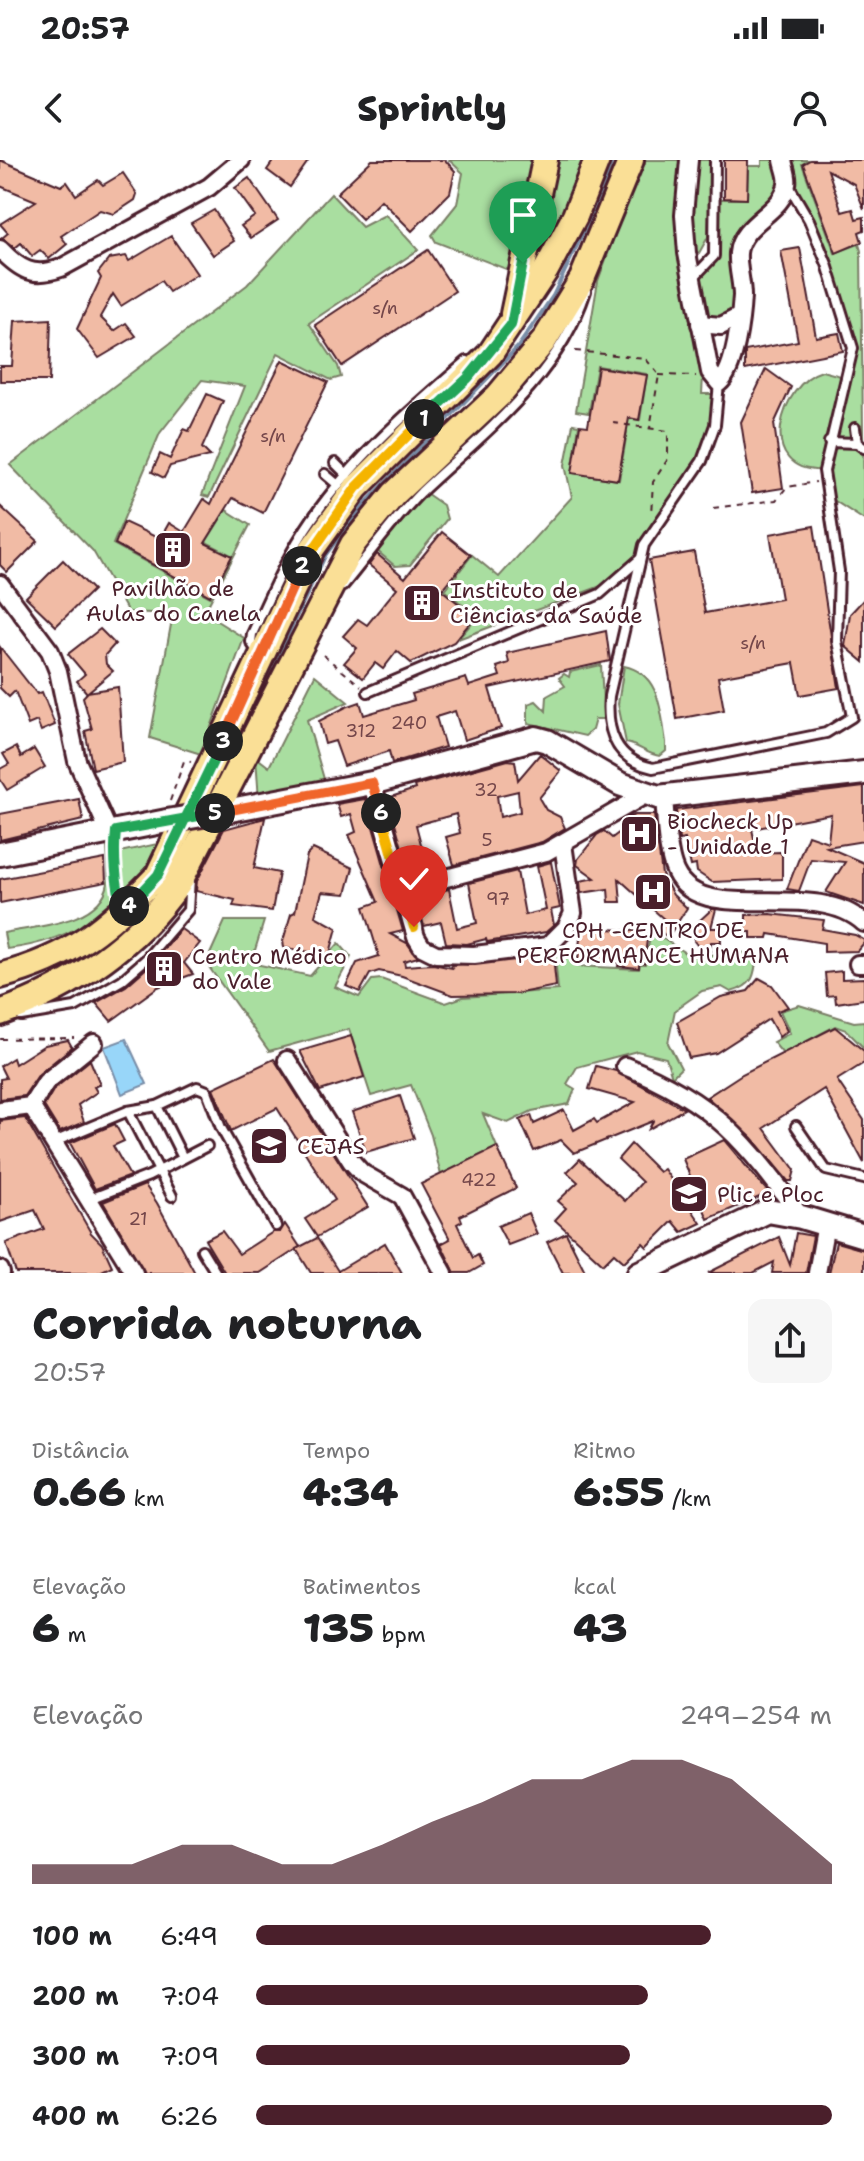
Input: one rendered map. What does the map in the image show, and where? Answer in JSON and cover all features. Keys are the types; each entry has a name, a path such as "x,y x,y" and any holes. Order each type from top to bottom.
{"main road":[{"path":"511,325 545,160"},
{"path":"0,976 50,961 74,949 120,914 158,875 172,851 295,579 333,516 382,460 490,354 562,240 597,160"},
{"path":"0,1016 68,983 121,948 162,907 189,864 335,573 371,520 498,396 544,341 582,279 606,229 631,160"},
{"path":"533,215 538,228 562,240"},
{"path":"0,854 372,783 536,738 654,796 864,773"},
{"path":"0,959 51,945 120,914"},
{"path":"0,998 68,973 121,948"},
{"path":"639,1273 768,1211 801,1217 864,1236"}],"street":[{"path":"0,249 26,271 46,273 61,268 209,187 241,160"},
{"path":"689,160 684,215 690,281 705,329 712,380 729,367 740,316 742,293 738,249 745,235 782,195 788,183 783,160"},
{"path":"705,329 727,325 740,316"},
{"path":"0,584 50,651 58,671 77,761 112,832"},
{"path":"372,783 416,937 422,947 436,954 474,955 548,946 566,928 573,913 563,844"},
{"path":"404,889 546,852 654,796 673,867 694,892 710,900 780,898 824,903 852,911 864,923"},
{"path":"31,1106 46,1082 94,1043"},
{"path":"287,1060 351,1161 362,1173 402,1196 444,1273"},
{"path":"625,1066 687,1094 722,1121 801,1217"},
{"path":"1,1110 31,1106"},
{"path":"31,1106 134,1273"},
{"path":"817,1273 826,1224"}],"lane":[{"path":"690,281 714,256 715,160"},
{"path":"788,183 809,220 836,289 853,348 851,369 829,442 825,480 839,571 837,641 852,717"},
{"path":"261,656 251,642 258,621 296,544 338,485 468,360 476,354 490,354"},
{"path":"712,380 715,425 702,461 649,534 641,559 608,715 617,747 627,759 653,768 826,733 852,717 864,716"},
{"path":"829,442 860,446 855,428"},
{"path":"335,463 347,475"},
{"path":"325,474 338,485"},
{"path":"368,692 600,594 641,559"},
{"path":"0,1016 75,1007 122,980 145,960 188,910 189,864"},
{"path":"54,1142 128,1111 157,1106 197,1087 207,1091 240,1165 276,1226"},
{"path":"157,1106 183,1158"},
{"path":"128,1111 172,1196"},
{"path":"796,1126 826,1170 864,1179"},
{"path":"90,1199 158,1171 207,1146"},
{"path":"202,1250 216,1273"}],"path":[{"path":"575,351 645,358 659,375 712,380"},
{"path":"650,428 659,375"},
{"path":"613,423 668,431 668,459 653,482 649,534"},
{"path":"713,508 776,500 787,487 825,480"},
{"path":"323,655 368,692"},
{"path":"112,832 120,914"},
{"path":"0,1039 72,1038 94,1043"}],"green space":[{"path":"449,160 591,160 558,223 519,274 436,242 432,235 457,204 463,173"},
{"path":"642,160 681,160 704,358 702,394 715,394 711,425 700,457 644,536 639,558 609,583 458,639 477,617 445,590 472,555 499,577 572,497 565,465 573,424 579,425 572,473 619,480 627,432 615,417 640,420 647,374 597,366 589,413 576,411 598,281"},
{"path":"689,160 711,160 708,237 699,253 690,247"},
{"path":"762,160 781,160 786,183 743,233 740,312 705,323 693,281 716,257 716,199 747,199 748,166 762,166"},
{"path":"784,160 811,160 802,164 835,253 859,244 861,251 864,520 832,499 824,470 802,467 788,458 782,444 781,426 795,392 807,379 822,371 848,378 854,348 828,264 789,183"},
{"path":"331,194 362,227 385,215 418,250 309,323 338,366 341,377 331,380 278,353 209,497 202,495 245,386 202,380 160,433 113,544 210,597 233,556 206,542 226,510 250,525 204,613 244,638 201,754 150,738 173,614 128,612 93,551 10,465 247,285"},
{"path":"420,489 443,505 447,519 410,565 395,566 369,544 398,505"},
{"path":"601,665 604,719 595,719 592,730 585,736 528,723 528,704 536,701 546,711 547,696 565,686 559,678 564,674 569,677 570,672"},
{"path":"624,666 645,677 657,695 666,742 666,751 660,756 626,743 618,704"},
{"path":"315,675 348,702 307,720 326,786 259,800 256,757 269,767"},
{"path":"157,844 133,885 97,917 53,938 7,949 4,933 65,921 93,907 103,897 108,883 107,845 120,852"},
{"path":"225,921 264,921 251,963 310,976 339,943 351,957 335,987 359,997 372,980 381,979 446,1003 463,997 558,990 555,956 541,948 554,942 576,952 575,966 639,969 640,964 645,964 651,931 690,956 757,952 754,973 745,986 731,992 722,987 702,991 675,1010 668,1043 681,1068 672,1077 666,1058 637,1051 577,1067 567,1084 575,1089 569,1104 532,1111 508,1123 483,1114 497,1147 441,1175 431,1135 411,1085 371,1096 349,1029 269,1051 206,963"},
{"path":"799,1005 854,1022 864,1021 864,1048 846,1030 835,1026 783,1054 773,1042 790,1033 780,1011"}],"water":[{"path":"126,1039 147,1084 122,1094 104,1047"}],"building":[{"path":"0,160 61,186 67,182 76,195 98,180 103,185 123,173 137,194 135,200 114,214 100,210 61,236 67,244 49,259 40,250 32,256 21,243 15,248 2,238 8,233 0,224 36,201 0,186"},
{"path":"274,160 309,160 290,187 267,170"},
{"path":"372,160 445,160 455,171 450,193 412,231 381,200 362,219 337,193"},
{"path":"724,160 748,160 747,199 724,198"},
{"path":"810,160 864,160 864,209 854,184 828,170 842,212 853,209 856,219 864,217 864,230 859,232 862,242 836,253 803,164"},
{"path":"249,178 278,220 251,238 241,226 255,216 235,188"},
{"path":"214,210 234,241 213,255 191,223"},
{"path":"171,236 197,274 169,292 161,281 121,306 113,294 100,317 114,331 126,323 136,336 99,358 77,329 101,278 98,273 109,259 126,256 129,261"},
{"path":"800,248 816,337 839,333 843,351 745,370 745,351 798,341 781,251"},
{"path":"428,250 455,291 342,366 315,325"},
{"path":"51,319 49,381 0,381 0,366 12,366 15,321"},
{"path":"282,360 328,382 263,513 233,498 205,543 232,556 210,596 115,544 124,522 160,539 169,523 184,532 204,499 211,504"},
{"path":"598,367 647,375 639,420 629,418 618,480 572,473 580,425 588,426"},
{"path":"766,369 791,387 774,424 783,488 752,493 741,422"},
{"path":"207,394 223,401 202,448 210,456 170,466 164,478 152,472 160,454 170,459 184,429 189,431"},
{"path":"0,506 38,541 7,572 0,565"},
{"path":"814,526 839,688 800,695 794,663 718,677 724,710 677,719 649,560 694,552 705,613 781,599 770,534"},
{"name":"Instituto de Ciências da Saúde","path":"442,532 471,555 442,590 475,617 454,642 411,663 397,651 383,669 375,663 363,678 344,663 357,648 343,636 358,619 367,625 397,588 369,565 377,554 405,578"},
{"path":"63,560 93,590 56,626 26,597"},
{"path":"864,599 864,662 845,646 850,614"},
{"path":"100,629 115,644 105,655 106,664 113,671 88,692 118,687 123,762 93,769 85,731 92,729 83,697 87,693 77,681 85,674 68,654"},
{"path":"606,631 610,661 489,688 501,728 464,740 455,711 436,717 445,747 392,763 389,751 344,766 335,741 325,744 319,721 346,707 360,702 364,715 414,700 412,694 466,678 469,686 500,676 497,667 509,663 507,653"},
{"path":"0,647 37,694 42,692 55,725 41,731 37,721 28,725 15,691 9,697 0,688"},
{"path":"16,747 21,757 34,749 45,767 7,790 0,779 0,769 9,764 3,754"},
{"path":"540,754 561,771 539,798 546,810 560,817 565,828 542,842 454,865 446,837 460,833 456,814 416,825 428,871 410,876 388,798 415,789 414,786 508,760 515,761 518,780","holes":["518,791 520,812 500,817 497,796"]},
{"path":"864,787 864,841 827,847 864,863 864,905 826,892 845,862 811,859 799,891 787,889 808,835 828,842 831,814 752,829 757,853 780,852 782,855 782,879 712,882 697,872 696,865 691,866 685,839 679,840 676,810"},
{"path":"79,799 83,820 0,840 0,814"},
{"path":"365,799 403,931 390,934 407,943 418,957 404,961 405,966 433,964 452,968 451,965 553,956 556,986 515,994 453,995 379,971 370,974 360,992 346,986 357,963 379,956 364,907 378,902 349,835 356,832 351,814 341,817 337,804"},
{"path":"634,815 654,815 662,875 673,895 687,908 668,937 657,929 665,920 619,879 621,902 609,902 608,889 581,893 580,881 595,878 577,865 578,859 597,835 604,831 612,838 625,828 624,820"},
{"path":"265,818 254,868 279,873 272,911 233,906 235,900 196,891 197,881 224,829"},
{"path":"313,849 353,868 346,894 322,892 315,916 337,928 330,953 323,954 284,948 283,941 291,914 295,912 307,855"},
{"path":"105,859 106,882 0,903 0,879"},
{"path":"551,862 560,908 551,910 554,925 546,932 487,942 486,939 467,944 446,943 441,922 424,926 416,897 449,889 457,928 477,923 469,883 517,871 525,915 546,910 537,866"},
{"path":"716,909 711,928 720,928 721,942 711,942 710,951 701,950 694,941 697,923"},
{"path":"770,914 824,920 822,929 855,935 864,943 857,951 824,952 824,943 769,934 768,938 751,938 751,932 746,932 746,915"},
{"path":"581,927 648,932 644,963 639,963 639,968 618,966 619,962 578,960"},
{"name":"Centro Médico do Vale","path":"181,929 200,943 184,963 193,974 158,987 111,1021 96,1003 126,986 150,965"},
{"path":"842,971 842,979 864,978 864,999 836,1003 835,995 827,996 825,973"},
{"path":"759,978 772,985 788,1007 777,1011 787,1031 779,1037 769,1019 716,1053 689,1058 677,1022 721,997 748,991"},
{"path":"835,1027 864,1051 864,1063 837,1080 864,1120 864,1163 824,1089 764,1128 795,1170 792,1181 788,1181 752,1138 707,1097 742,1074"},
{"path":"351,1036 364,1077 320,1091 300,1051"},
{"path":"68,1040 72,1047 39,1074 24,1096 0,1099 0,1079 6,1078 0,1066 13,1058 15,1064 45,1045"},
{"path":"274,1059 368,1207 317,1237 305,1219 335,1200 277,1108 231,1131 213,1088"},
{"path":"90,1060 100,1084 94,1087 97,1092 78,1105 84,1122 60,1132 44,1106 54,1089"},
{"path":"596,1066 616,1071 684,1109 649,1129 653,1121 574,1153 561,1140 534,1151 520,1120 531,1115 534,1124 564,1110 574,1130 594,1119 597,1123 635,1102 589,1089"},
{"path":"400,1096 414,1138 366,1152 352,1112"},
{"path":"25,1118 91,1233 102,1244 112,1266 98,1273 16,1273 6,1243 44,1229 35,1210 0,1222 0,1121"},
{"path":"115,1124 124,1141 113,1146 130,1176 95,1189 70,1143"},
{"path":"724,1140 769,1193 708,1219 683,1159"},
{"path":"631,1144 659,1172 664,1169 701,1223 682,1232 673,1221 647,1247 643,1243 624,1262 614,1253 603,1264 555,1220 566,1208 558,1201 578,1182 567,1172 580,1159 625,1201 642,1182 618,1159"},
{"path":"497,1147 516,1188 460,1216 462,1221 457,1224 473,1258 478,1255 483,1265 469,1273 455,1273 441,1244 450,1239 421,1184"},
{"path":"145,1185 195,1273 145,1273 103,1202"},
{"path":"528,1213 537,1234 508,1245 498,1226"},
{"path":"285,1224 300,1247 260,1273 225,1273 205,1240 222,1231 239,1254 273,1232 280,1232"},
{"path":"566,1233 586,1273 563,1273 547,1242"},
{"path":"796,1233 813,1236 806,1273 772,1273 774,1262 753,1273 708,1273 779,1237 790,1265"},
{"path":"317,1238 338,1271 385,1243 402,1273 311,1273 296,1249"},
{"path":"836,1242 864,1250 864,1273 829,1273"}],"waterway":[{"path":"214,789 326,554 360,509 518,347 553,296 604,188 612,160"},
{"path":"129,921 148,903"}],"place":[{"name":"Pavilhão de Aulas do Canela","path":"173,550"},
{"name":"Instituto de Ciências da Saúde","path":"422,603"},
{"name":"Biocheck Up - Unidade 1","path":"639,834"},
{"name":"CPH -CENTRO DE PERFORMANCE HUMANA","path":"653,892"},
{"name":"Centro Médico do Vale","path":"164,969"},
{"name":"CEJAS","path":"269,1146"},
{"name":"Plic e Ploc","path":"689,1194"}],"route":[{"path":"414,927 372,783 240,809 226,811 220,812 167,821 139,825 116,831 113,855 116,886 123,912 158,875 172,851 175,844 204,782 223,741 295,579 312,549 356,488 490,354 511,325 523,263"}]}
